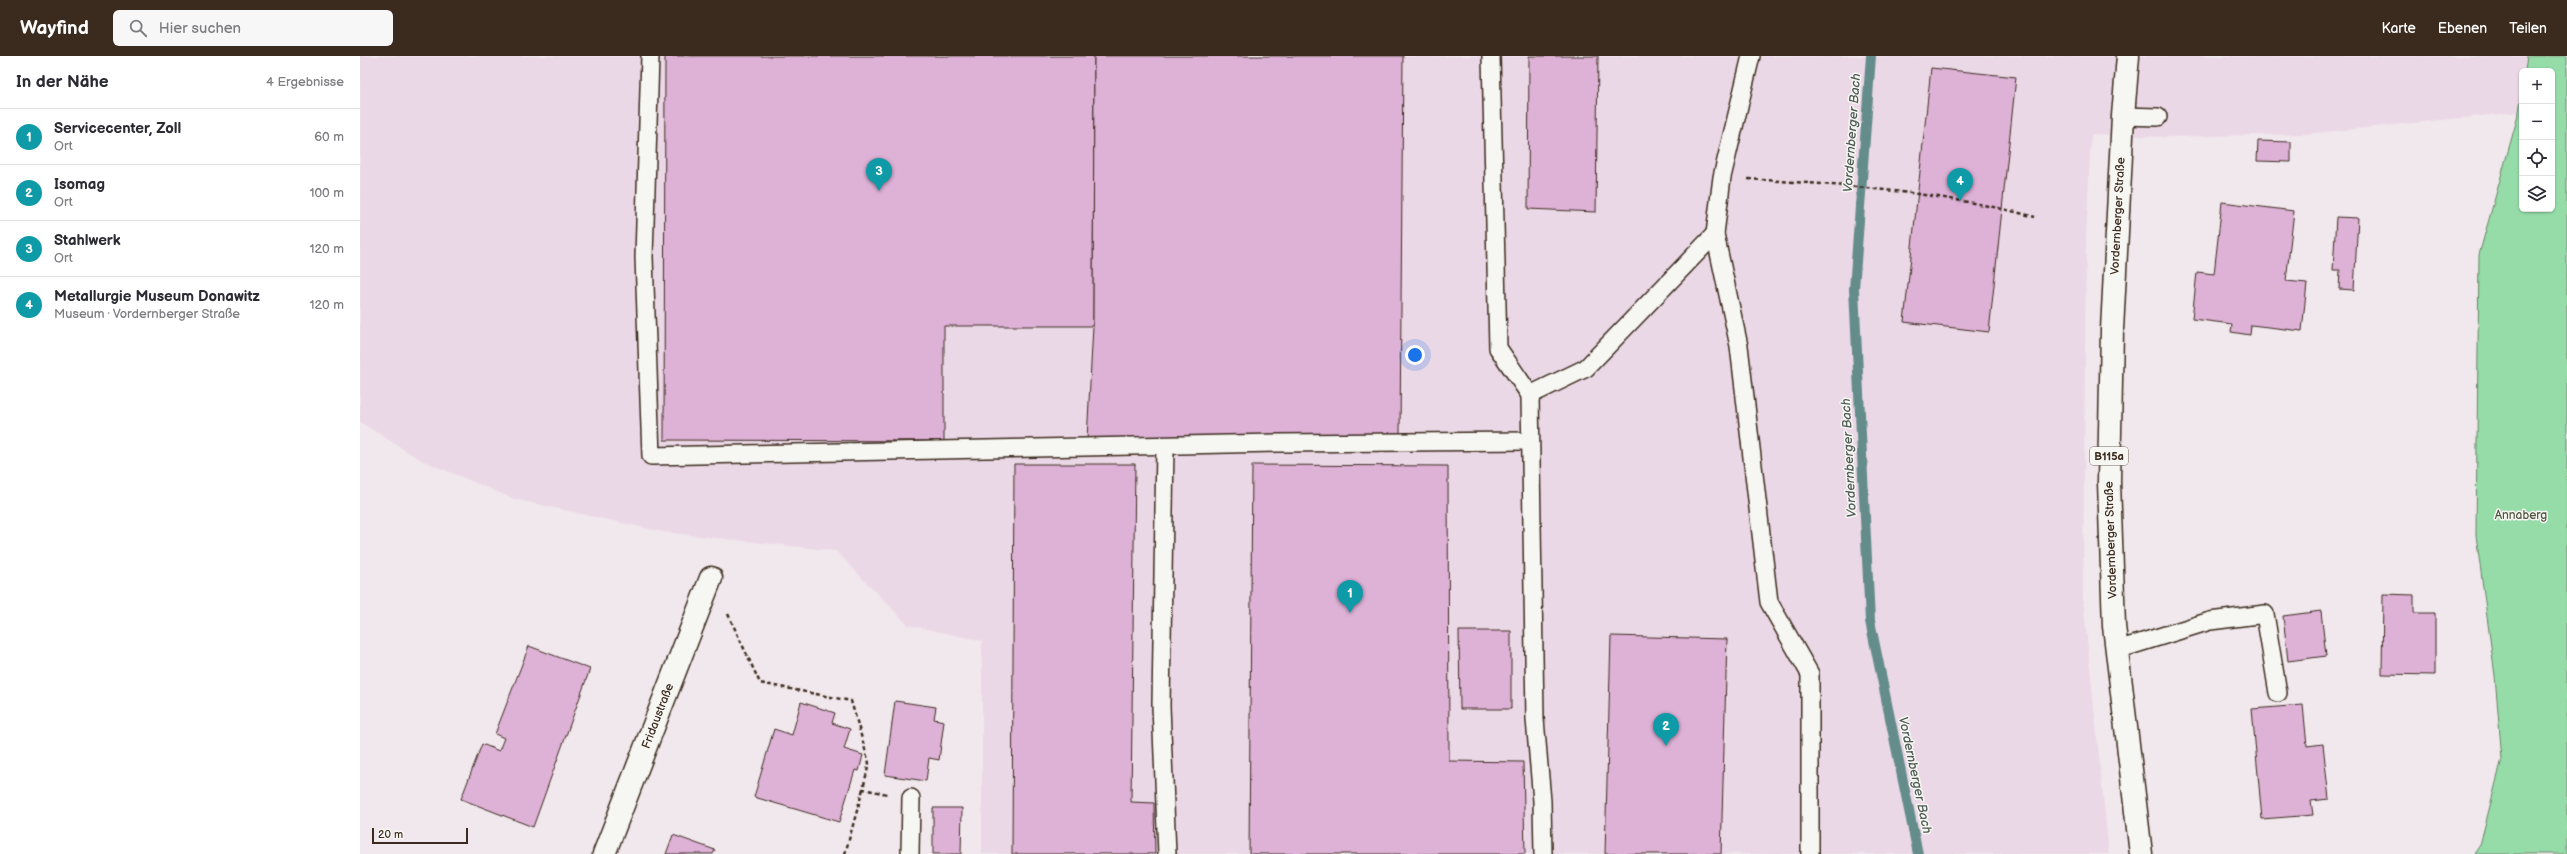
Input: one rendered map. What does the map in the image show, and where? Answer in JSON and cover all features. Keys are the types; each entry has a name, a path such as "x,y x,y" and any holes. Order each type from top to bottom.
{"main road":[{"name":"Vordernberger Straße","path":"2128,56 2123,116 2112,330 2109,482 2114,626 2141,854"},
{"name":"Fridaustraße","path":"604,854 711,578"}],"lane":[{"path":"650,56 644,257 650,456 1165,446 1530,441"},
{"path":"1491,56 1498,348 1530,396 1535,719 1542,801 1543,854"},
{"path":"1750,56 1722,177 1715,234 1739,346 1769,602 1810,674 1810,854"},
{"path":"2123,116 2158,117"},
{"path":"1530,396 1586,368 1715,234"},
{"path":"1165,446 1161,706 1167,854"},
{"path":"2117,650 2210,621 2265,614 2278,693"},
{"path":"910,854 911,798"}],"path":[{"path":"1722,177 1820,184 1918,194 2002,208 2035,217"},
{"path":"711,578 760,684 851,701 869,763 845,854"},
{"path":"863,789 911,798"}],"shaded area":[{"path":"360,56 2527,56 2525,68 2519,68 2519,112 2306,134 2163,137 2091,134 2086,241 2083,599 2109,854 982,854 982,641 908,625 836,551 663,532 514,499 421,460 360,422"}],"green space":[{"name":"Annaberg","path":"2527,56 2567,56 2567,854 2474,854 2480,845 2502,759 2495,676 2476,535 2479,255 2519,112 2519,212 2555,212 2555,68 2525,68"}],"building":[{"path":"665,56 1094,56 1093,326 944,326 944,441 664,440"},
{"path":"1094,56 1403,56 1400,435 1087,440 1093,326"},
{"path":"1529,56 1598,56 1596,212 1528,209"},
{"path":"1931,68 2016,77 1989,332 1904,322"},
{"path":"2258,141 2291,142 2291,162 2257,161"},
{"path":"2222,202 2294,211 2286,281 2307,283 2302,331 2251,325 2250,335 2231,332 2232,324 2192,319 2197,272 2214,274"},
{"path":"2336,217 2358,218 2354,290 2339,289 2340,270 2333,270"},
{"path":"1014,464 1135,464 1131,802 1154,803 1155,854 1012,854"},
{"path":"1252,465 1448,466 1449,761 1523,762 1525,854 1249,854"},
{"path":"2383,594 2414,595 2414,613 2435,613 2435,675 2382,674"},
{"path":"2321,611 2326,656 2288,661 2283,616"},
{"path":"1459,631 1511,631 1511,709 1460,709"},
{"path":"1611,636 1727,639 1721,854 1605,854"},
{"path":"529,646 590,669 533,827 461,799 482,744 499,751 504,738 495,734"},
{"path":"895,701 936,707 934,719 944,721 939,760 929,758 926,781 885,775"},
{"path":"801,702 835,713 832,723 850,729 844,749 863,755 859,771 855,770 839,822 754,797 774,729 792,735"},
{"path":"2303,705 2307,746 2323,744 2329,799 2311,801 2313,815 2262,819 2252,709"},
{"path":"933,808 962,808 961,854 933,854"},
{"path":"673,835 715,850 713,854 666,854"}],"waterway":[{"name":"Vordernberger Bach","path":"1871,56 1854,289 1870,621 1918,854"}],"place":[{"name":"Stahlwerk","path":"879,191"},
{"name":"Metallurgie Museum Donawitz","path":"1960,201"},
{"name":"Servicecenter, Zoll","path":"1350,613"},
{"name":"Isomag","path":"1666,746"}]}
